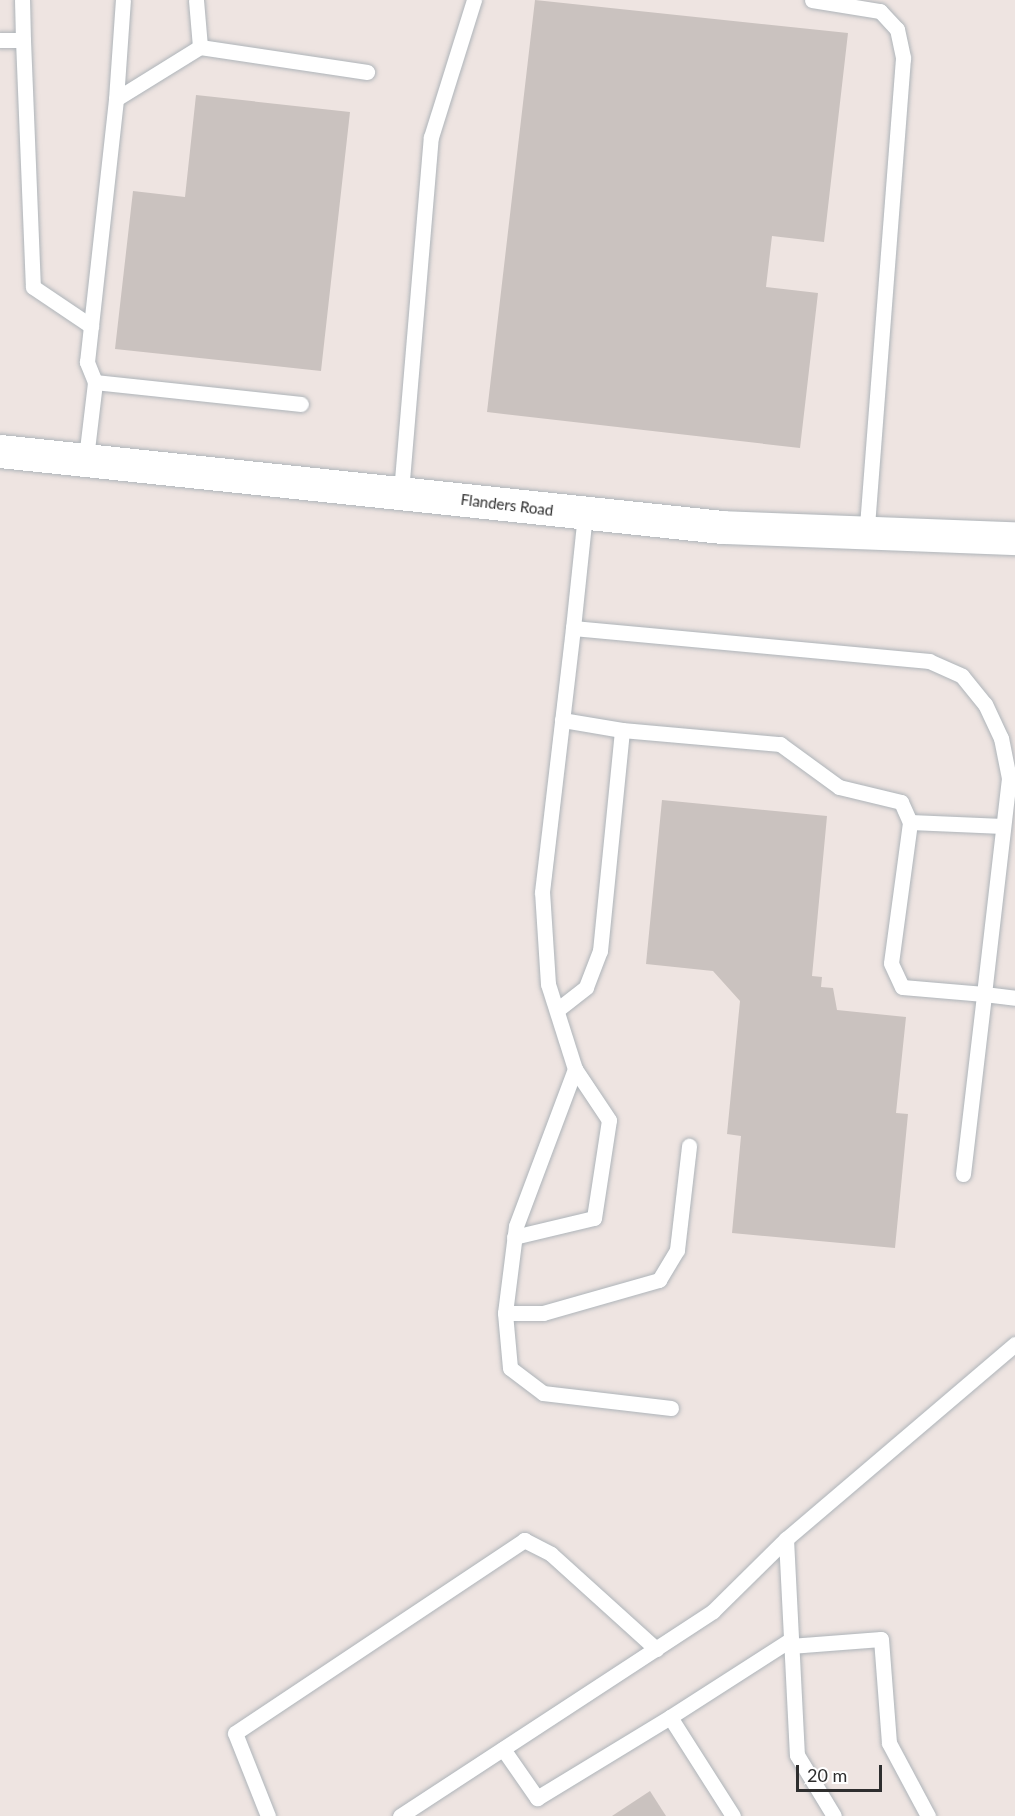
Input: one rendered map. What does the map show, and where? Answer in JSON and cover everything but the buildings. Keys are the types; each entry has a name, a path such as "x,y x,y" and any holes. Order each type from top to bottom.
{"main road":[{"name":"Flanders Road","path":"0,451 86,458 585,514 866,534 1015,538"}],"lane":[{"path":"22,0 33,287 91,327"},
{"path":"86,458 95,382 87,362 116,99 123,0"},
{"path":"196,0 200,46"},
{"path":"401,492 430,137 474,0"},
{"path":"812,0 880,11 897,29 903,58 866,534"},
{"path":"0,40 23,40"},
{"path":"116,99 200,46 367,72"},
{"path":"95,382 301,404"},
{"path":"514,1237 594,1218 609,1120 575,1069 548,984 542,892 585,514"},
{"path":"573,628 938,665 962,676 985,704 1001,738 1009,778 963,1174"},
{"path":"562,720 622,730 780,744 839,787 902,802 910,822 891,963 902,987 1015,998"},
{"path":"556,1010 586,987 600,951 622,730"},
{"path":"910,822 1003,826"},
{"path":"575,1069 514,1237 505,1314 510,1368 543,1393 671,1408"},
{"path":"505,1314 543,1313 659,1280 676,1250 689,1146"},
{"path":"400,1816 713,1611 786,1539 1015,1344"},
{"path":"786,1539 797,1755 834,1816"},
{"path":"268,1816 235,1733 524,1540 551,1554 656,1648"},
{"path":"503,1749 537,1798 790,1643 881,1639 889,1743 928,1816"},
{"path":"670,1717 733,1816"}]}
